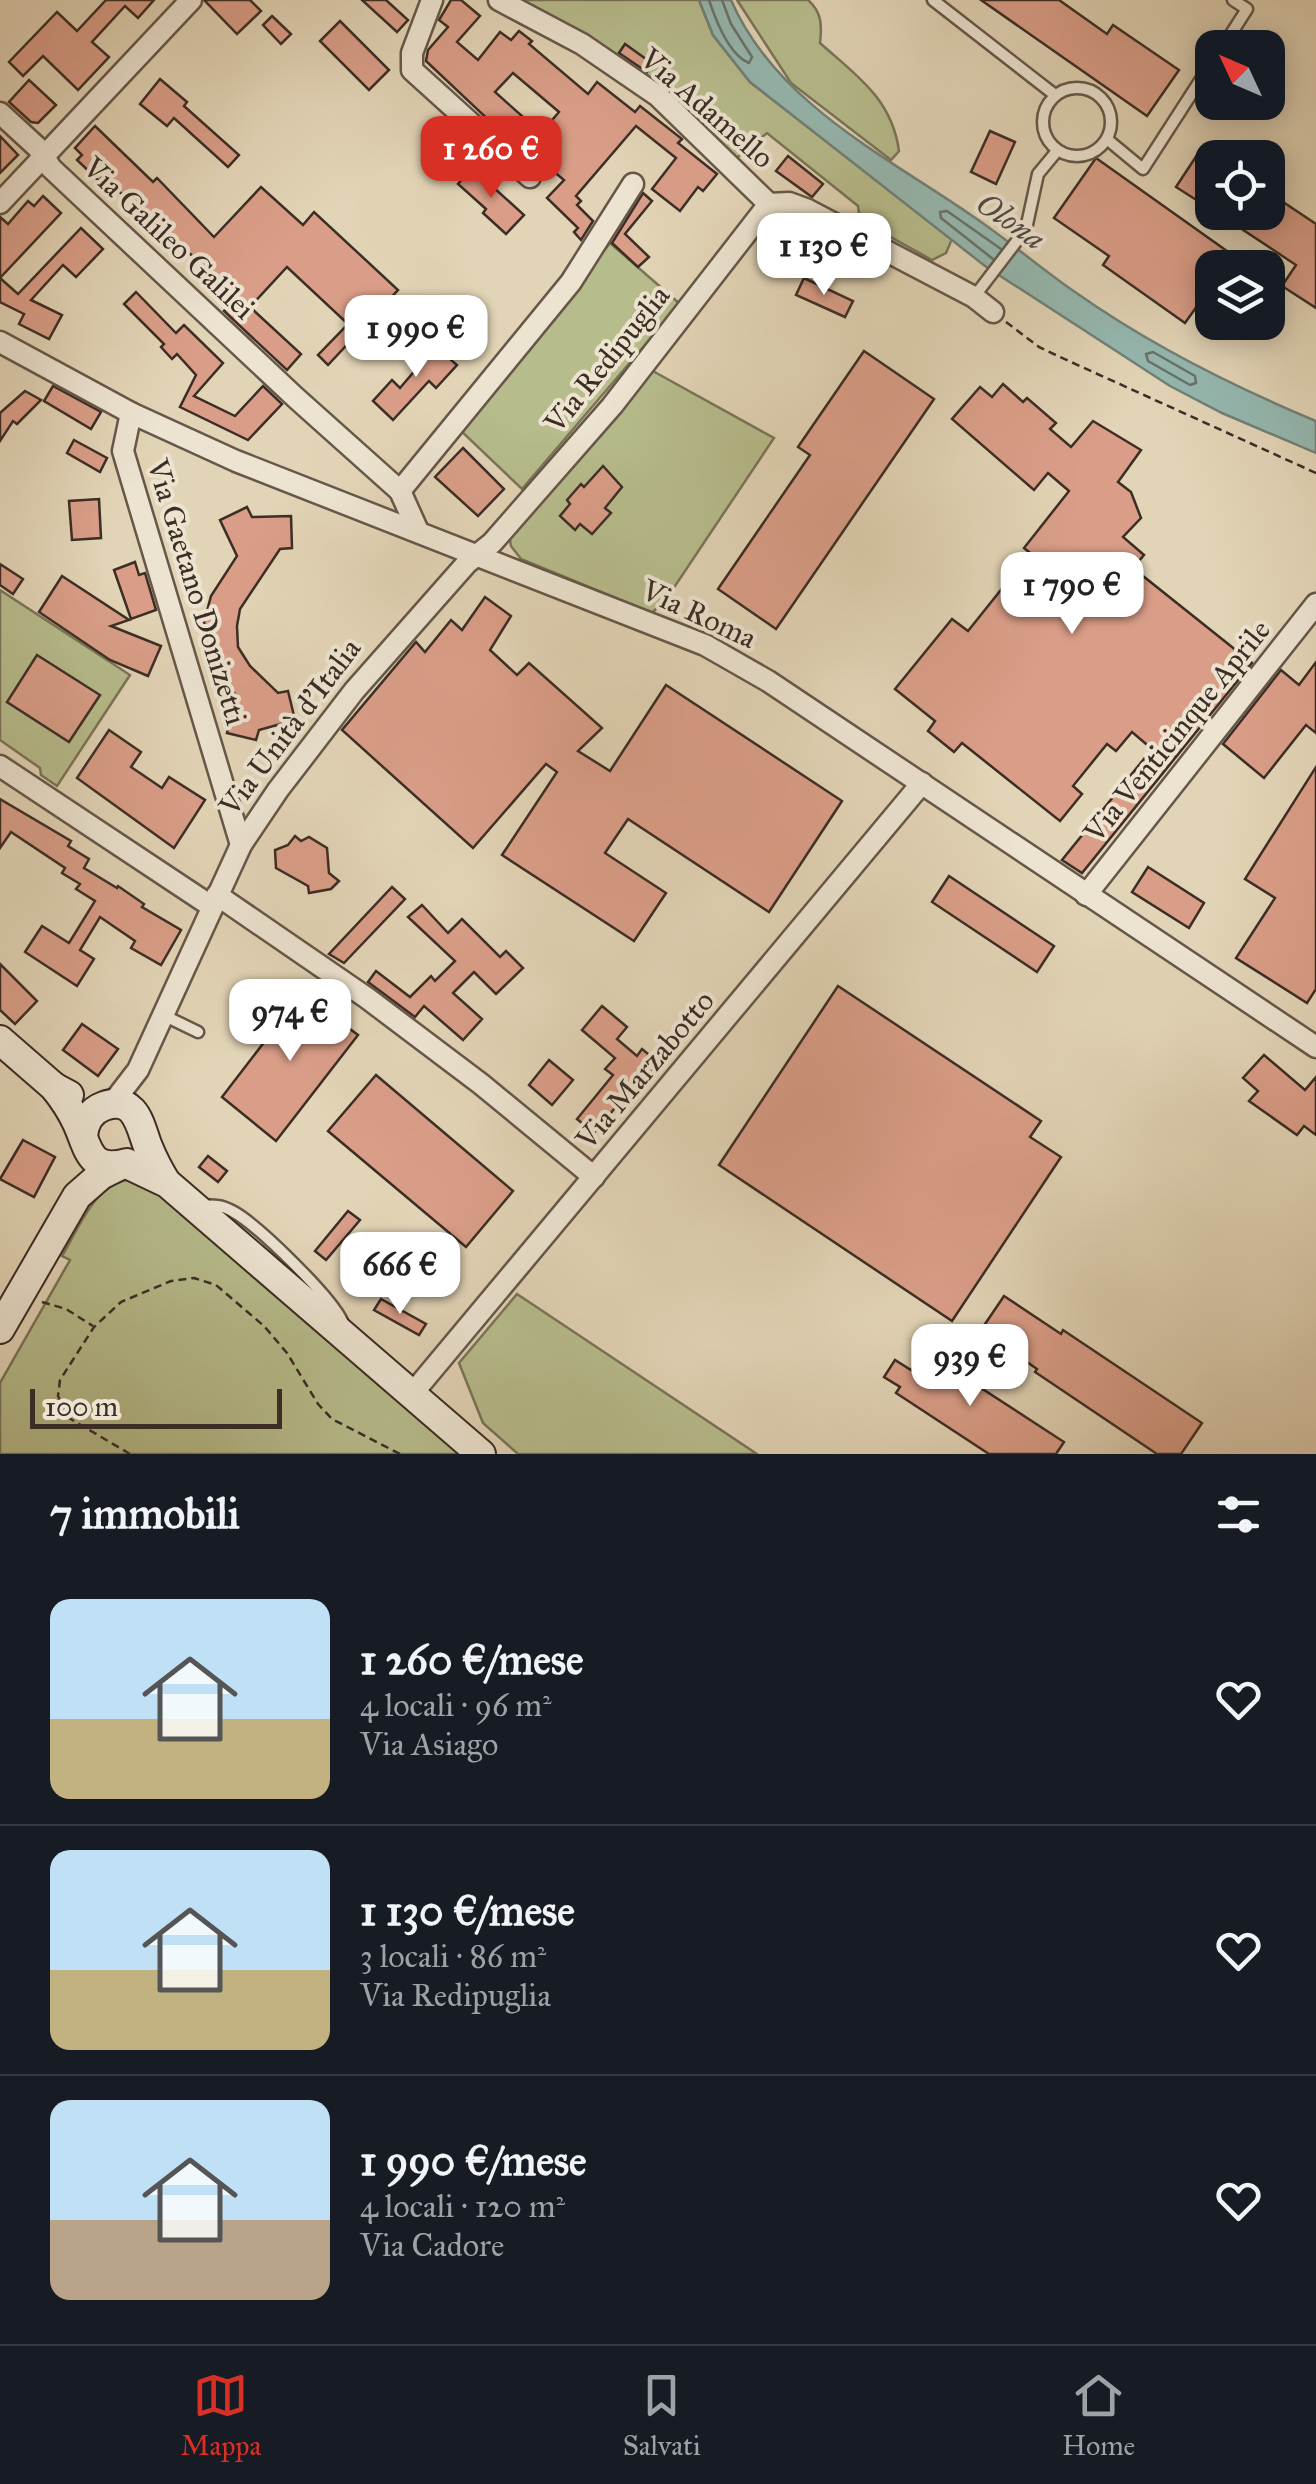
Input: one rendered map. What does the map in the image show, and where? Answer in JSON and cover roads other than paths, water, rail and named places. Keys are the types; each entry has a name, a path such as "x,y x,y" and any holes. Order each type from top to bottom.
{"street":[{"path":"0,203 191,0"},
{"path":"432,0 412,53 412,70 530,178"},
{"name":"Via Adamello","path":"499,0 582,44 658,96 769,204"},
{"name":"Via Galileo Galilei","path":"0,113 38,148 42,158 400,491 418,531"},
{"path":"400,491 571,282 633,184"},
{"path":"769,204 789,203 808,210 974,297 993,312"},
{"name":"Via Redipuglia","path":"478,554 612,406 769,204"},
{"name":"Via Roma","path":"0,342 131,413 236,461 704,645 768,681 1316,1047"},
{"name":"Via Gaetano Donizetti","path":"131,413 123,451 241,845"},
{"name":"Via Unità d'Italia","path":"105,1106 138,1070 241,845 268,803 329,721 478,554"},
{"name":"Via Venticinque Aprile","path":"1086,895 1316,604"},
{"path":"0,766 366,998 594,1176"},
{"name":"Via Marzabotto","path":"412,1394 922,783"},
{"path":"0,1040 54,1087 84,1141 102,1164 124,1164 167,1183 480,1454"},
{"name":"Via Unità d'Italia","path":"138,1070 142,1128"},
{"path":"54,1087 105,1106 124,1106 142,1128 167,1183"},
{"path":"78,1196 88,1119 105,1106"},
{"path":"12,1308 78,1196 101,1175 136,1156 142,1128"}],"lane":[{"path":"933,0 1055,94"},
{"path":"1232,0 1247,10 1234,30"},
{"path":"1070,88 1082,88 1102,99 1111,117 1108,140 1080,156 1058,151 1042,127 1047,104 1055,94 1070,88"},
{"path":"1108,140 1143,169 1195,88"},
{"path":"974,297 1026,229 1038,174 1058,151"},
{"path":"163,1016 198,1032"}],"water":[{"path":"699,0 731,0 750,36 803,97 868,148 984,224 1075,292 1192,363 1316,421 1316,453 1170,386 985,266 750,82 713,35"}],"water label":[{"name":"Olona","path":"1011,221"}]}
